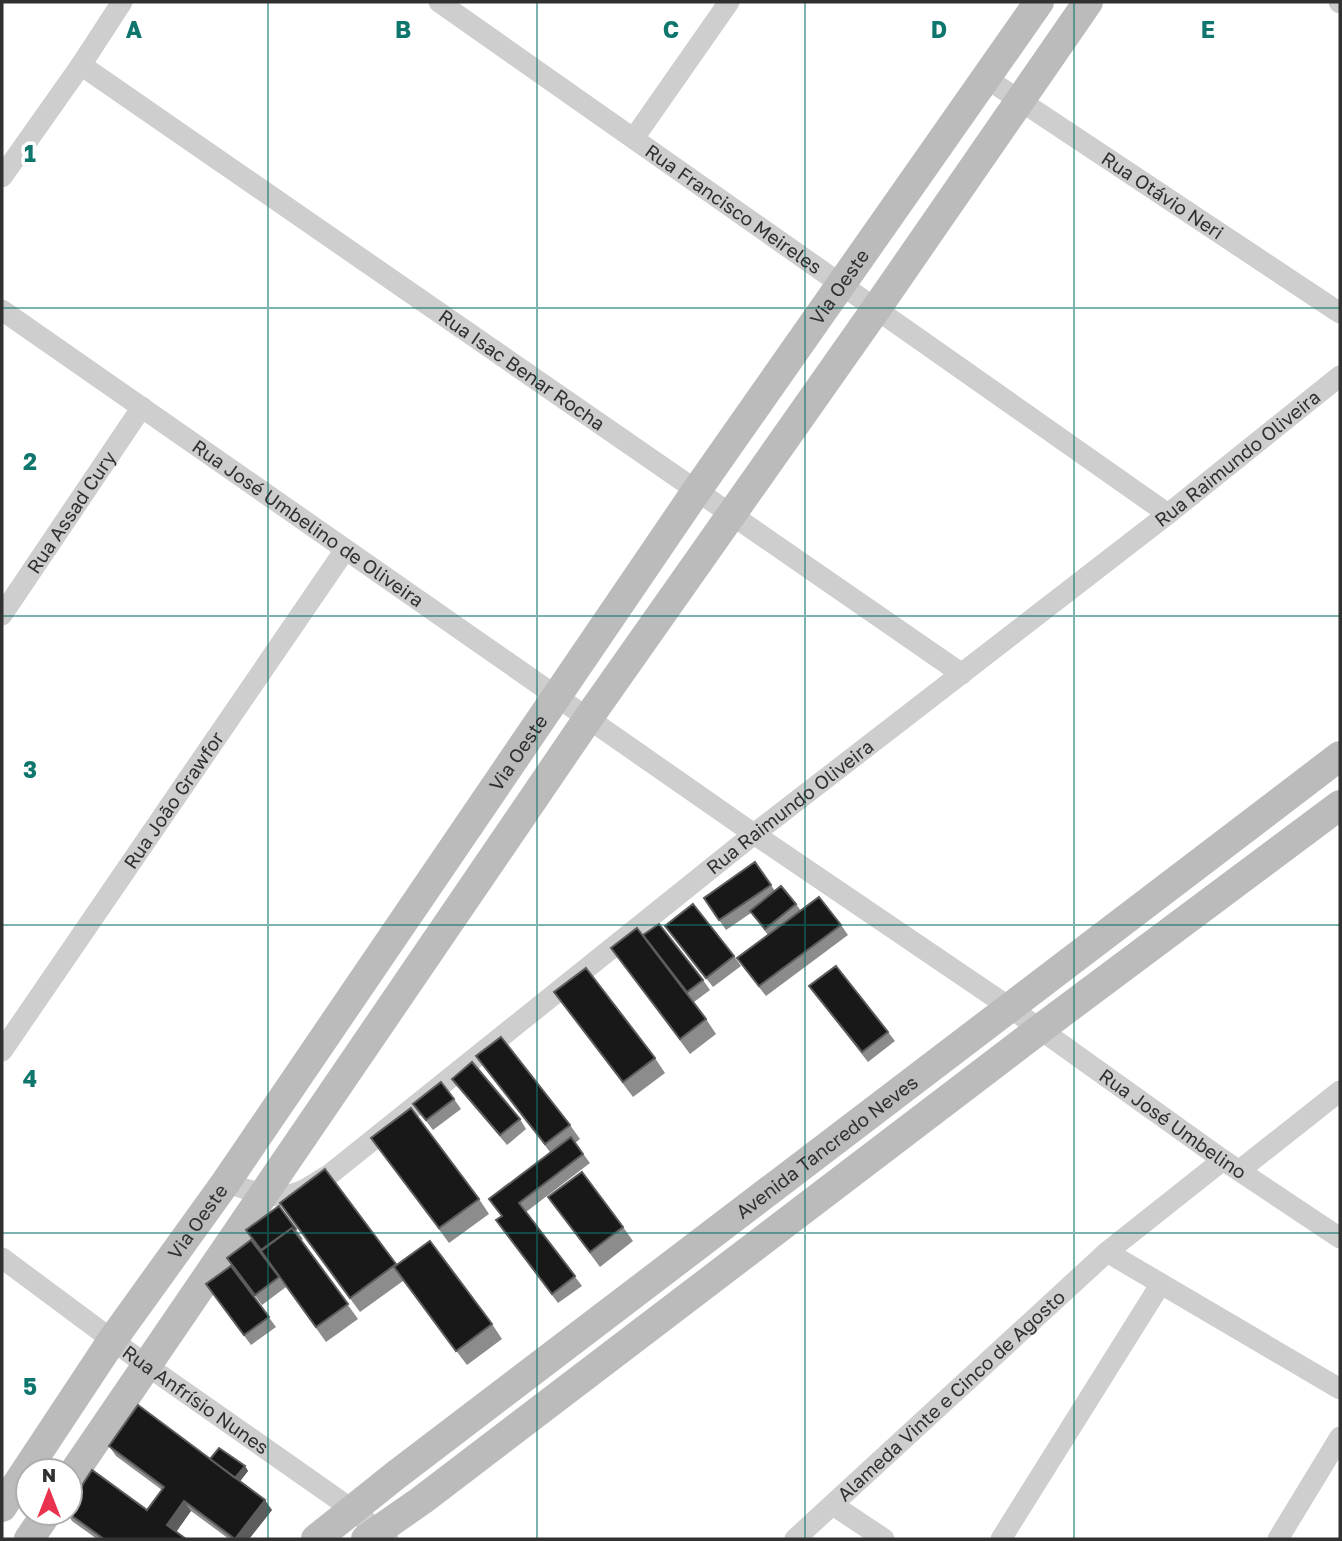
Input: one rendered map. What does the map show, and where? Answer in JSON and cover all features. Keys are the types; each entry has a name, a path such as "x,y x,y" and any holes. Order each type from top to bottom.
{"street":[{"path":"2,177 122,2"},
{"name":"Rua Francisco Meireles","path":"439,2 1168,514"},
{"path":"634,138 729,2"},
{"name":"Via Oeste","path":"2,1507 113,1339 226,1182 698,490 1039,2"},
{"name":"Via Oeste","path":"84,1457 589,717 1088,2"},
{"name":"Rua Isac Benar Rocha","path":"81,65 962,674"},
{"name":"Rua Otávio Neri","path":"986,78 1340,313"},
{"name":"Rua José Umbelino de Oliveira","path":"2,310 754,834"},
{"name":"Rua Raimundo Oliveira","path":"226,1182 262,1194 282,1196 299,1192 328,1175 754,834 1168,514 1340,376"},
{"name":"Rua Assad Cury","path":"2,615 142,408"},
{"name":"Rua João Grawfor","path":"2,1051 345,550"},
{"name":"Avenida Tancredo Neves","path":"316,1539 396,1475 1340,756"},
{"name":"Avenida Tancredo Neves","path":"377,1536 1040,1029 1340,805"},
{"name":"Rua José Umbelino","path":"754,834 1009,1007 1231,1165 1340,1238"},
{"name":"Alameda Vinte e Cinco de Agosto","path":"796,1539 1107,1252 1340,1091"},
{"path":"1107,1252 1340,1389"},
{"name":"Rua Anfrísio Nunes","path":"2,1258 146,1365 353,1510 377,1536"},
{"path":"1000,1539 1160,1284"},
{"path":"1278,1539 1340,1437"},
{"path":"833,1505 884,1539"}],"building":[{"path":"755,862 771,885 719,920 704,898"},
{"path":"781,886 796,904 765,929 750,911"},
{"path":"819,897 841,925 759,986 737,958"},
{"path":"693,904 734,956 706,978 665,926"},
{"path":"659,924 703,980 687,992 643,935"},
{"path":"637,928 706,1019 680,1039 611,948"},
{"path":"836,966 888,1032 862,1052 809,986"},
{"path":"586,968 655,1058 623,1082 554,992"},
{"path":"501,1037 570,1125 545,1144 476,1056"},
{"path":"472,1062 520,1119 500,1135 452,1079"},
{"path":"441,1082 454,1099 426,1120 413,1104"},
{"path":"411,1108 479,1199 439,1228 371,1138"},
{"path":"571,1137 583,1154 519,1203 575,1276 552,1294 496,1220 502,1216 489,1199"},
{"path":"325,1169 396,1264 350,1298 280,1203"},
{"path":"582,1172 623,1227 590,1252 548,1197"},
{"path":"279,1206 296,1229 294,1231 292,1228 261,1250 246,1230"},
{"path":"292,1228 348,1304 316,1327 261,1251"},
{"path":"251,1240 279,1277 255,1295 227,1258"},
{"path":"430,1241 492,1324 456,1351 394,1267"},
{"path":"231,1266 269,1317 244,1335 206,1284"},
{"path":"138,1405 265,1500 235,1539 184,1501 167,1525 186,1539 104,1539 84,1525 84,1482 92,1470 147,1510 164,1487 109,1446"},
{"path":"219,1448 245,1466 235,1478 210,1459"}]}
